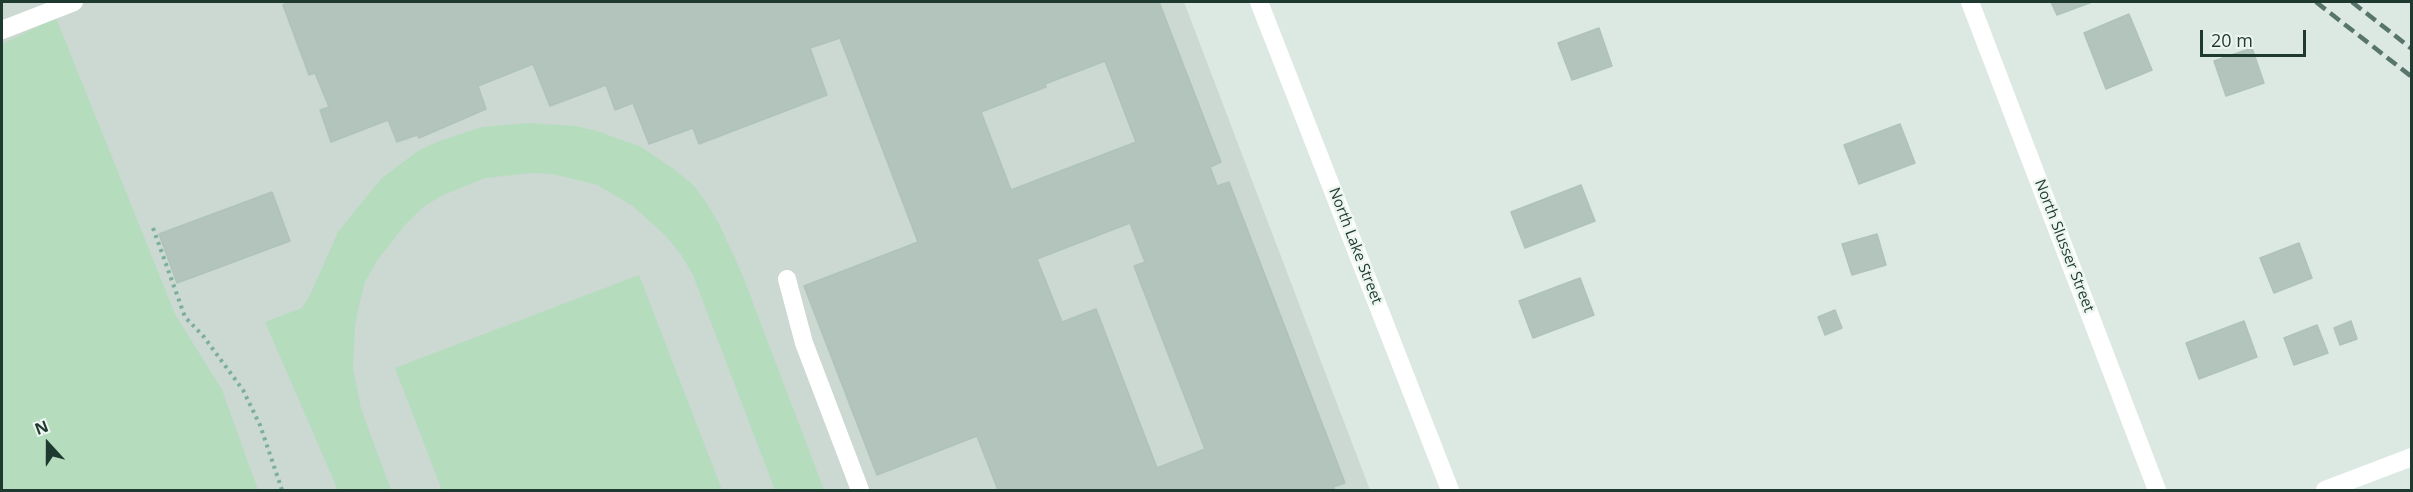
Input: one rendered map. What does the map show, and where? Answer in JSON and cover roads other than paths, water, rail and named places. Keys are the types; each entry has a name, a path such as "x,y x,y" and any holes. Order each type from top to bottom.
{"street":[{"path":"2,30 74,2"},
{"name":"North Lake Street","path":"1259,2 1450,490"},
{"name":"North Slusser Street","path":"1970,2 2157,490"},
{"path":"788,279 804,343 860,490"},
{"path":"2325,490 2412,457"}],"railway":[{"path":"2316,2 2412,77"},
{"path":"2352,2 2412,49"}]}
